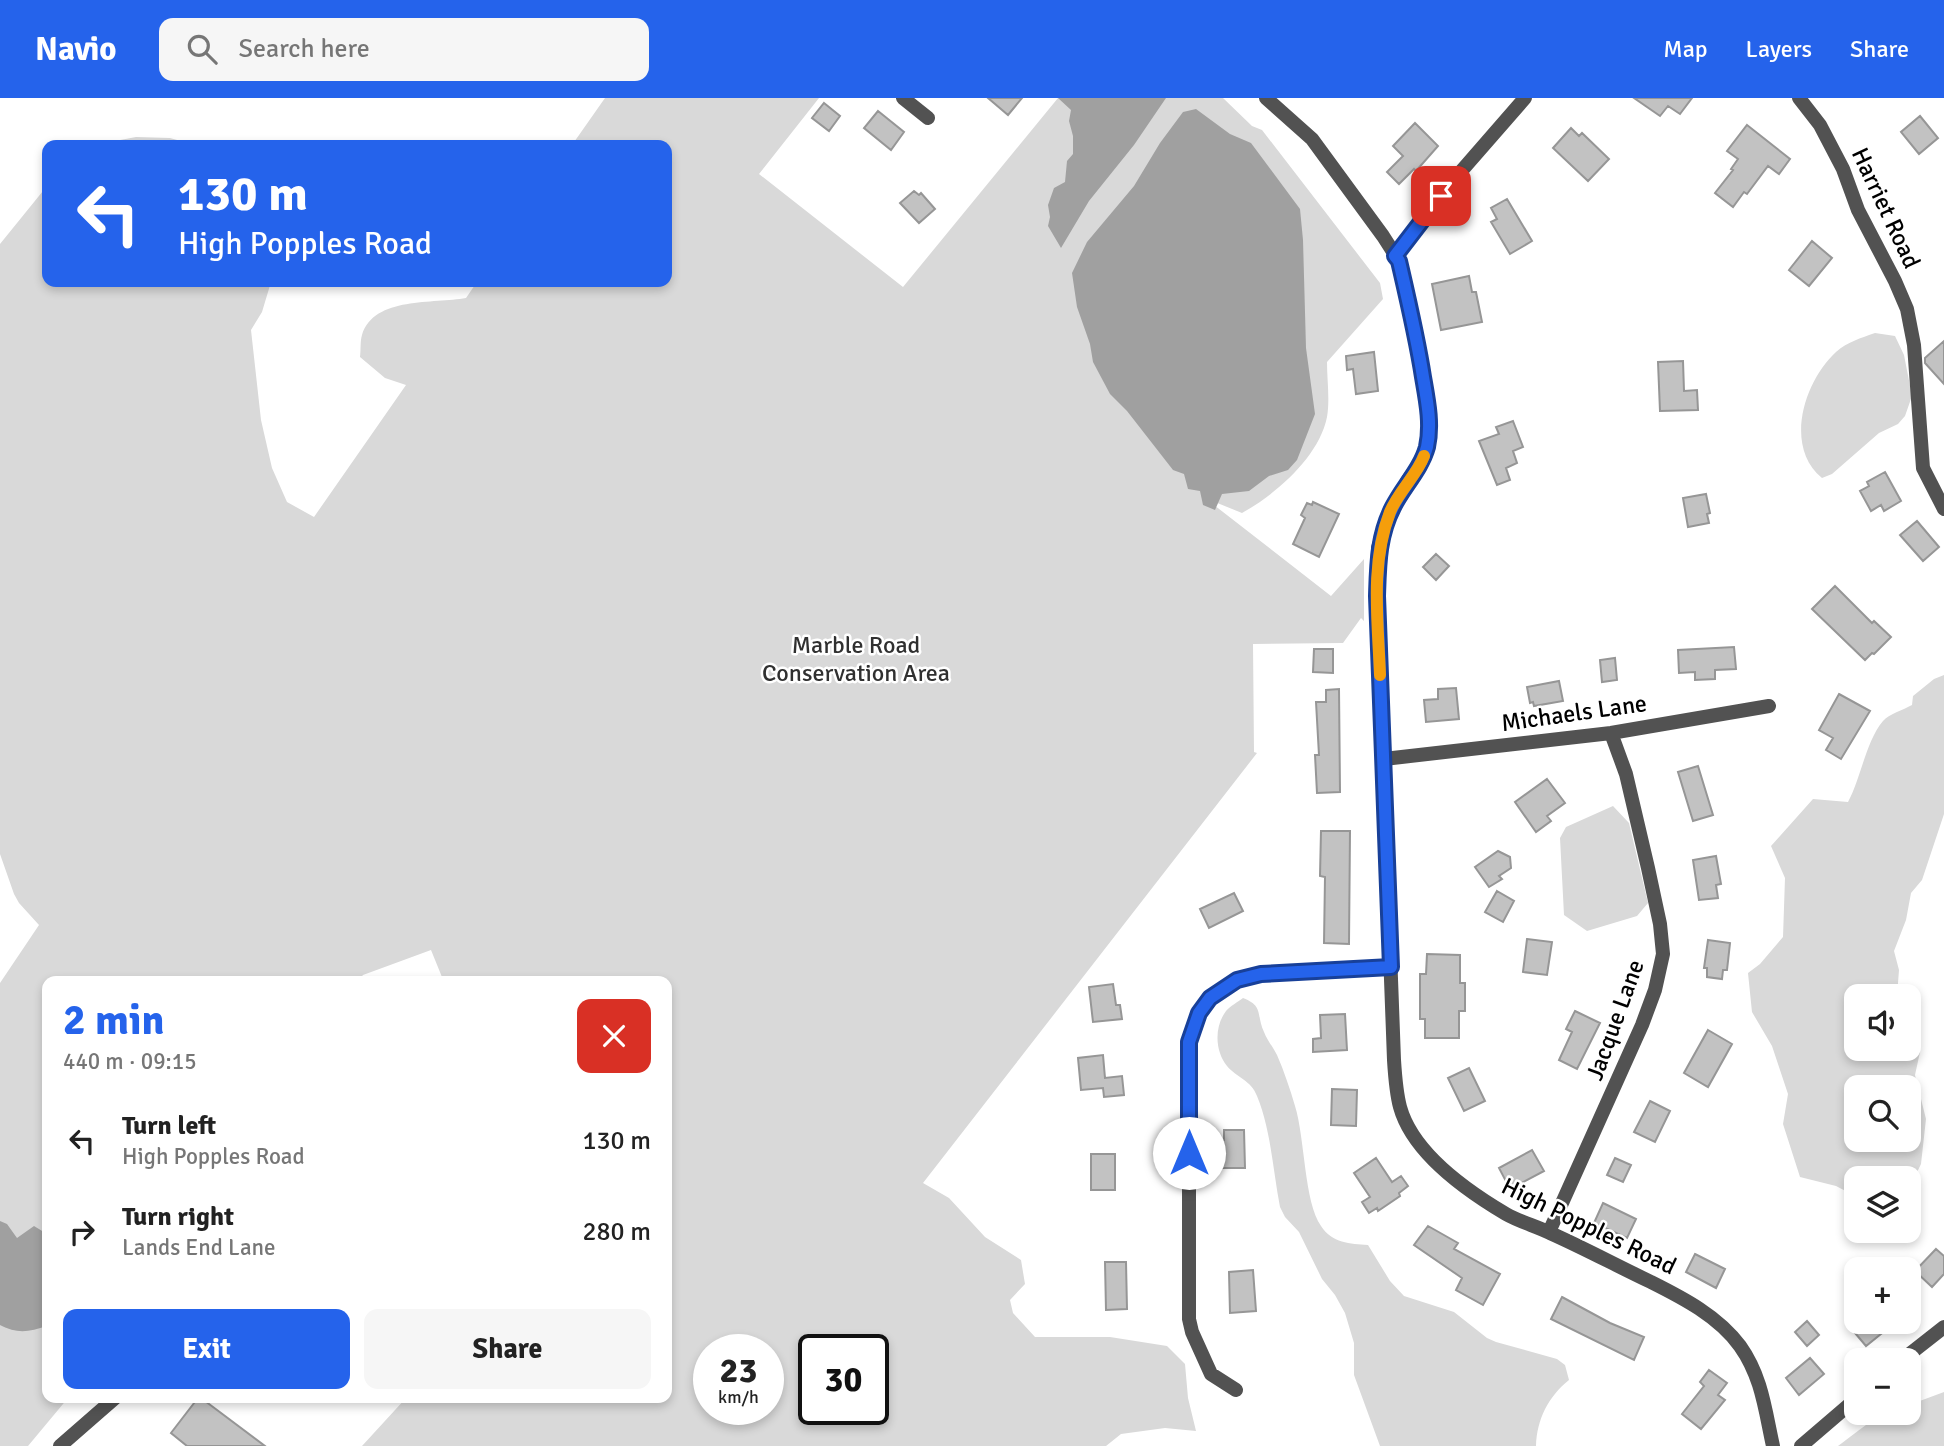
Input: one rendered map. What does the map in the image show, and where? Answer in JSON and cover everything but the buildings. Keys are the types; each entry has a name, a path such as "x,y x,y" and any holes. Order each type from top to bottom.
{"street":[{"path":"902,98 928,118"},
{"name":"High Popples Road","path":"1266,98 1312,139 1399,261 1429,413 1427,444 1422,461 1391,510 1378,548 1377,596 1391,967 1396,1088 1400,1109 1412,1133 1443,1170 1459,1184 1508,1215 1674,1293 1724,1328 1739,1344 1755,1370 1765,1402 1773,1446"},
{"path":"1395,256 1457,176 1525,98"},
{"name":"Harriet Road","path":"1799,98 1820,125 1843,169 1858,210 1907,309 1913,345 1923,468 1944,509"},
{"name":"Michaels Lane","path":"1384,760 1611,733 1769,705"},
{"name":"Jacque Lane","path":"1549,1232 1642,1026 1655,990 1663,954 1660,924 1645,854 1626,774 1611,733"},
{"path":"1236,1390 1211,1374 1189,1319 1189,1042 1193,1027 1210,998 1237,980 1261,974 1391,967"},
{"path":"1917,1348 1944,1326"},
{"path":"60,1446 109,1403"},
{"path":"1801,1446 1844,1409"}],"green space":[{"name":"Marble Road Conservation Area","path":"605,98 819,98 759,174 903,287 1058,98 1223,98 1252,126 1262,130 1380,283 1383,299 1327,362 1327,417 1306,460 1282,485 1242,513 1205,498 1331,596 1364,559 1364,621 1361,618 1343,643 1253,644 1254,752 1257,753 923,1183 949,1198 985,1237 1021,1260 1025,1284 1010,1300 1013,1313 1035,1337 1110,1337 1167,1346 1185,1364 1188,1398 1196,1431 1165,1428 1121,1434 1106,1446 362,1446 401,1403 672,1403 672,976 442,976 431,950 362,976 42,976 42,1403 64,1403 28,1446 0,1446 0,983 39,925 14,894 0,854 0,244 42,192 42,287 270,287 262,312 251,330 261,420 272,468 287,502 314,517 406,385 385,378 360,357 362,335 369,322 379,314 406,304 466,298 474,287 672,287 672,140 576,140"},
{"path":"136,137 177,140 120,140"},
{"path":"1875,333 1895,336 1904,355 1912,396 1905,416 1898,424 1879,433 1832,474 1822,478 1810,465 1803,449 1801,431 1808,396 1815,379 1836,352 1849,343"},
{"path":"1944,675 1944,814 1922,880 1911,893 1906,920 1894,951 1899,970 1898,984 1844,984 1844,1061 1918,1061 1915,1075 1844,1075 1844,1152 1921,1152 1921,1099 1926,1119 1921,1164 1844,1166 1844,1190 1800,1177 1783,1124 1788,1094 1772,1046 1752,1012 1748,973 1760,964 1783,937 1785,878 1771,846 1813,799 1848,802 1877,729 1889,716 1912,705 1913,696 1934,679"},
{"path":"1613,806 1629,823 1648,903 1637,916 1587,931 1564,915 1560,838 1566,827"},
{"path":"1243,998 1257,1008 1264,1032 1287,1080 1298,1119 1311,1202 1325,1232 1342,1242 1368,1245 1390,1281 1404,1296 1454,1312 1496,1342 1557,1359 1565,1365 1569,1380 1545,1409 1536,1446 1380,1446 1354,1375 1354,1343 1345,1313 1322,1279 1299,1232 1280,1207 1269,1137 1257,1096 1248,1083 1227,1066 1220,1053 1219,1024 1228,1009"},
{"path":"1944,1392 1944,1446 1838,1446 1867,1425 1921,1425 1921,1401"}],"shaded area":[{"path":"1058,98 1166,98 1134,145 1089,201 1061,248 1048,226 1048,205 1054,188 1065,182 1067,161 1073,154 1073,136 1069,121 1071,110"},
{"path":"1196,109 1230,134 1251,143 1300,209 1306,348 1315,414 1297,460 1288,470 1269,476 1249,491 1222,494 1215,510 1203,505 1200,491 1188,489 1184,474 1173,470 1127,411 1110,394 1093,362 1090,344 1077,307 1072,273 1087,242 1134,186 1183,112"},
{"path":"0,1221 7,1224 17,1238 34,1226 42,1231 42,1328 23,1331 0,1325"}],"slow traffic":[{"path":"1380,675 1378,548 1391,510 1424,456"}],"route":[{"path":"1189,1153 1189,1042 1199,1013 1210,998 1237,980 1261,974 1391,967 1377,596 1378,548 1391,510 1422,461 1427,444 1429,413 1416,337 1399,261 1395,256 1441,196"}]}
